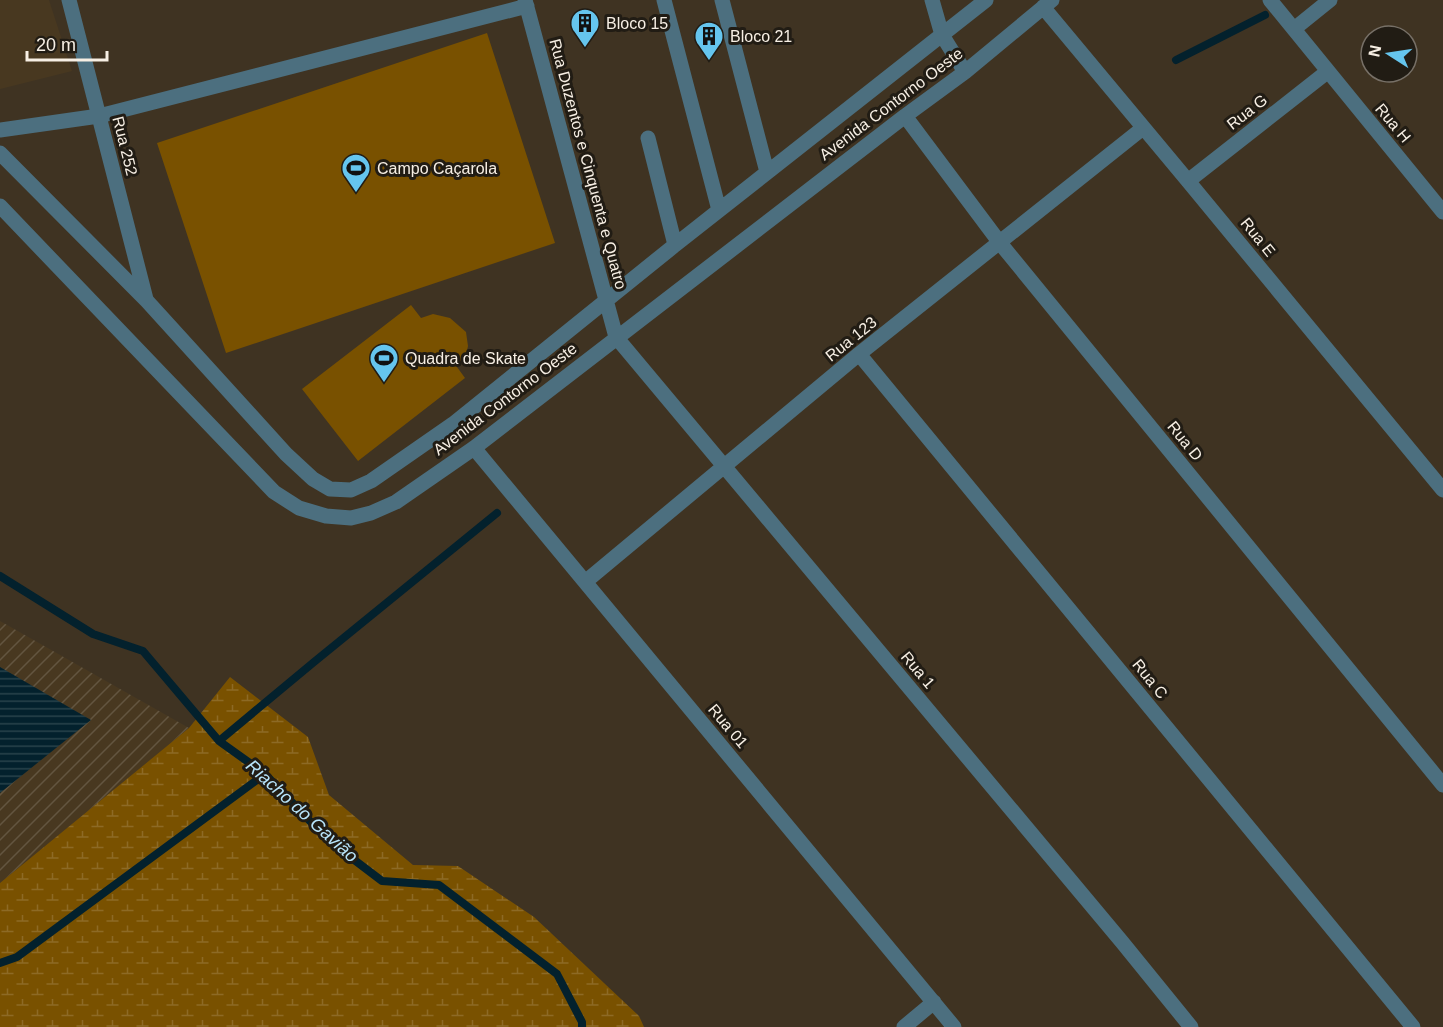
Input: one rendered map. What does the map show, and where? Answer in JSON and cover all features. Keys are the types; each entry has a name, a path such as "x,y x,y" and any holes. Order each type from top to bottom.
{"street":[{"name":"Rua 252","path":"69,0 147,301"},
{"path":"664,0 720,210"},
{"path":"722,0 767,172"},
{"path":"932,0 942,34 965,72"},
{"name":"Avenida Contorno Oeste","path":"351,490 371,481 453,424 675,245 986,0"},
{"name":"Rua H","path":"1270,0 1443,212"},
{"path":"1294,29 1330,0"},
{"path":"0,130 99,116 526,3"},
{"name":"Rua Duzentos e Cinquenta e Quatro","path":"526,3 616,337"},
{"name":"Avenida Contorno Oeste","path":"0,206 274,492 299,508 326,516 351,518 371,513 396,502 474,448 965,72 1047,3"},
{"name":"Rua E","path":"1047,3 1143,128 1443,490"},
{"name":"Rua G","path":"1188,181 1328,72"},
{"name":"Rua D","path":"905,116 1000,243 1443,785"},
{"name":"Rua 123","path":"585,582 859,354 1143,128"},
{"path":"648,138 675,245"},
{"path":"0,153 147,301 286,454 313,479 330,489 351,490 351,518"},
{"name":"Rua 1","path":"616,337 1191,1027"},
{"name":"Rua C","path":"859,354 1413,1027"},
{"name":"Rua 01","path":"474,448 954,1027"},
{"path":"904,1027 934,1002"}],"shaded area":[{"path":"0,0 49,0 72,71 0,89"},
{"path":"0,621 189,728 0,883"}],"green space":[{"name":"Campo Caçarola","path":"487,33 555,243 226,353 157,143"},
{"name":"Quadra de Skate","path":"411,305 421,318 433,314 450,318 466,332 468,346 465,360 457,367 465,378 358,461 302,389"},
{"path":"230,677 308,737 329,795 413,865 458,866 534,917 639,1016 644,1027 0,1027 0,883 189,728"}],"water":[{"path":"0,667 91,720 0,793"}],"waterway":[{"path":"1176,60 1265,15"},
{"path":"219,741 497,513"},
{"name":"Riacho do Gavião","path":"0,576 93,634 143,651 219,741 265,774 328,840 382,881 439,885 557,974 582,1022 582,1027"},
{"path":"0,963 17,957 265,774"}],"place":[{"name":"Bloco 15","path":"585,48"},
{"name":"Bloco 21","path":"709,62"},
{"name":"Campo Caçarola","path":"356,194"},
{"name":"Quadra de Skate","path":"384,384"}]}
